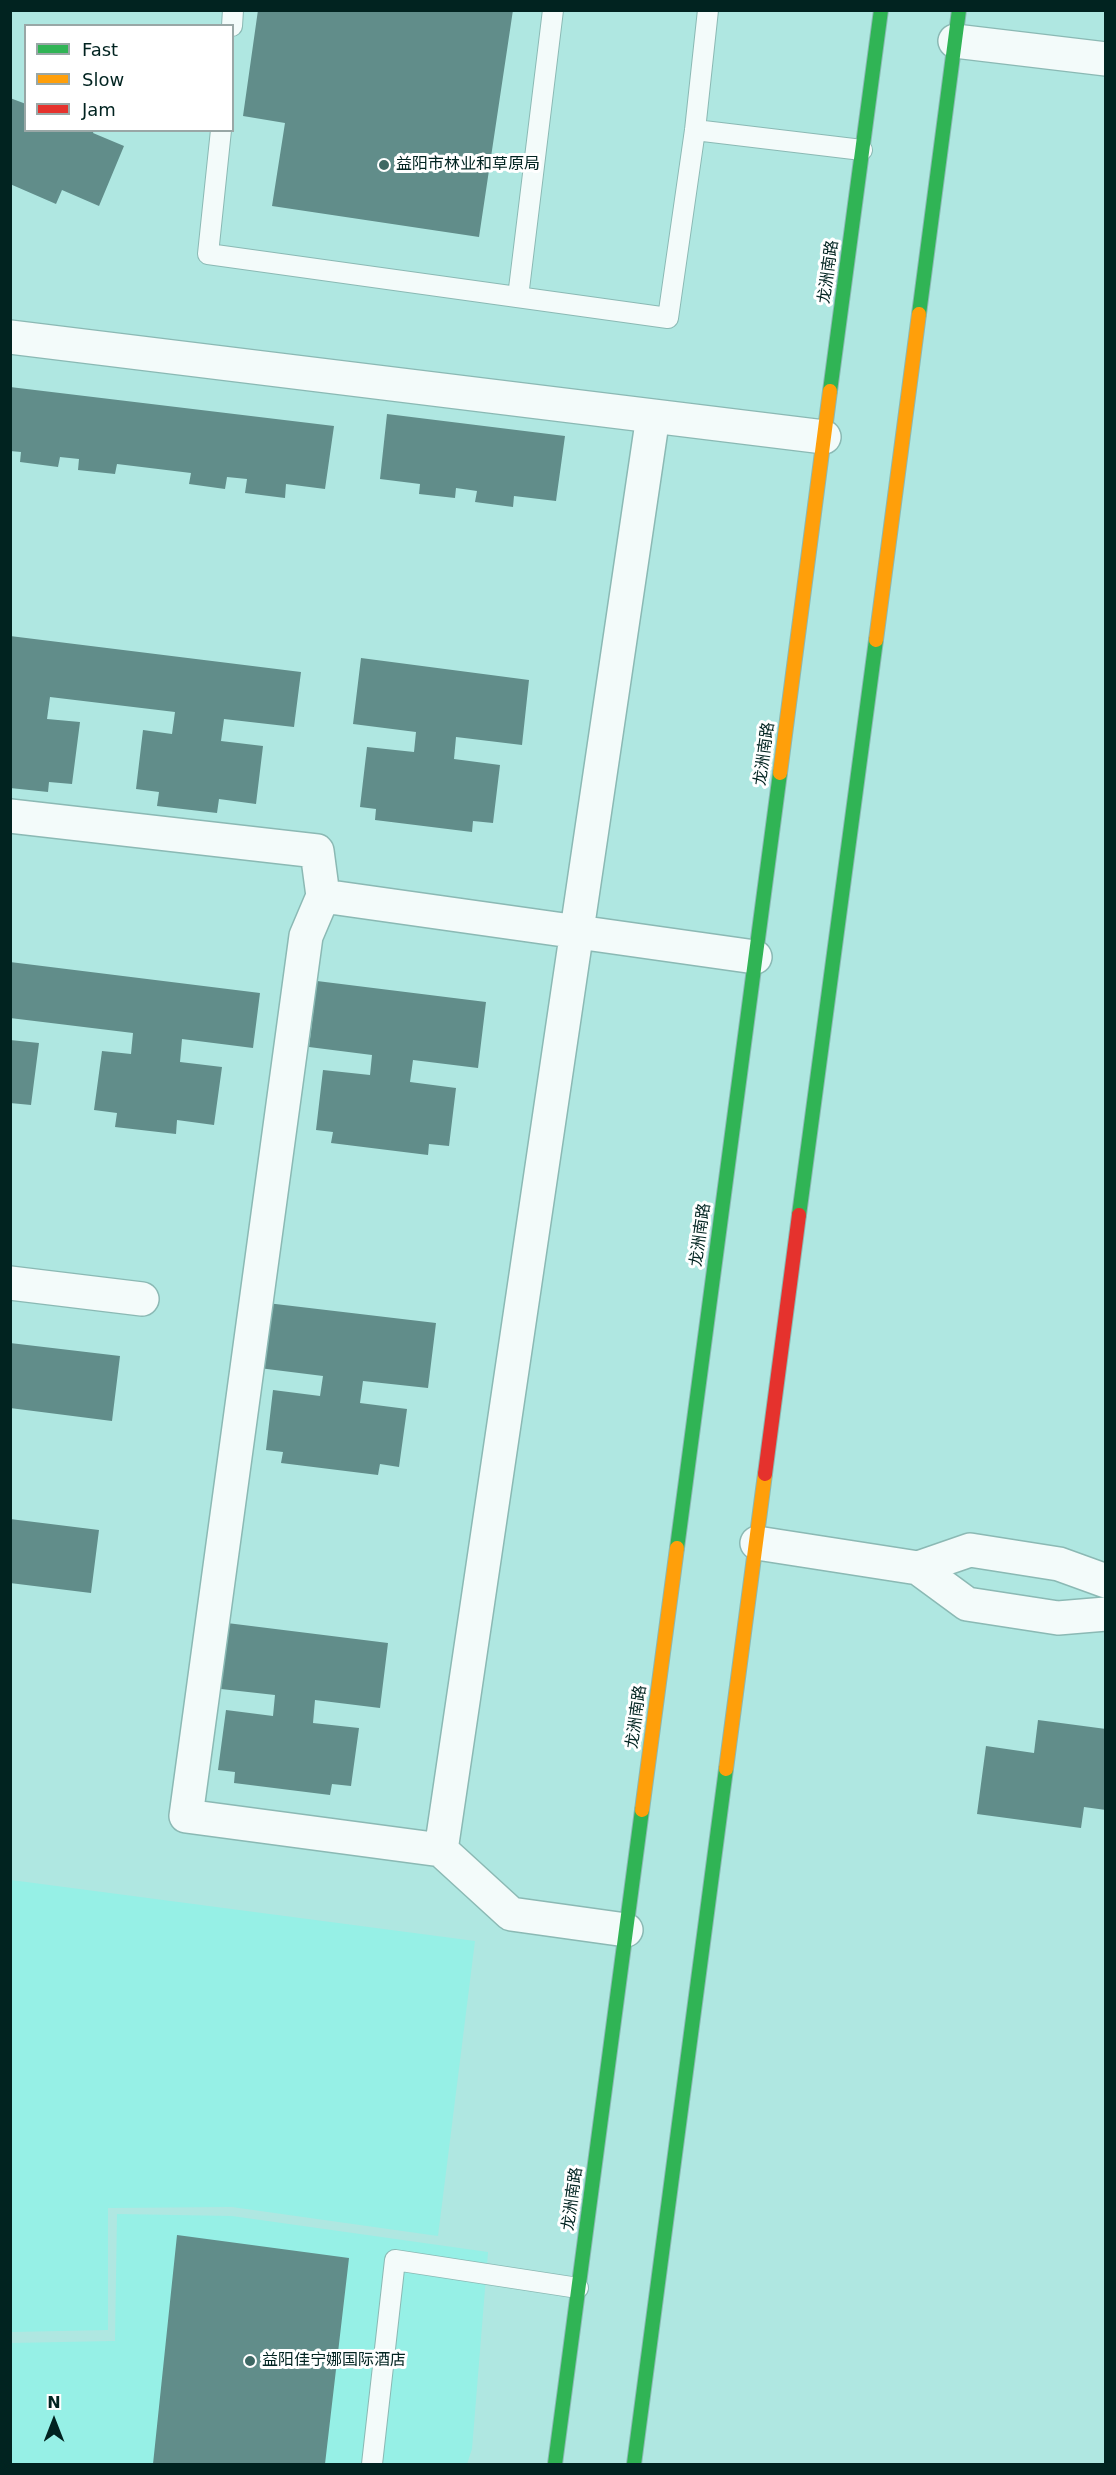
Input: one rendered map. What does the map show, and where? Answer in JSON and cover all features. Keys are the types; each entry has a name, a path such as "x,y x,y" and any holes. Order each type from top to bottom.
{"main road":[{"name":"龙洲南路","path":"555,2464 880,10"},
{"path":"634,2464 958,26"}],"street":[{"path":"958,26 1106,59"},
{"path":"10,337 824,437"},
{"path":"441,1850 653,416"},
{"path":"10,816 317,851 323,896 306,936 186,1816 441,1850 511,1914 626,1930"},
{"path":"323,896 755,957"},
{"path":"10,1283 142,1299"},
{"path":"756,1543 918,1568 970,1551 1059,1564 1106,1581"},
{"path":"918,1568 967,1604 1058,1618 1106,1614"}],"lane":[{"path":"518,297 553,10"},
{"path":"221,132 208,254 668,318 695,130 708,10"},
{"path":"695,130 862,150"},
{"path":"372,2464 394,2260 578,2288"}],"shaded area":[{"path":"11,1880 475,1941 438,2236 232,2207 108,2208 108,2330 11,2332"},
{"path":"117,2214 232,2216 488,2252 472,2449 467,2464 11,2464 10,2343 115,2341"}],"building":[{"name":"益阳市林业和草原局","path":"258,10 513,10 479,237 272,206 285,123 243,116"},
{"path":"10,98 24,103 24,132 93,132 124,146 99,206 62,190 56,204 10,184"},
{"path":"10,387 334,426 325,489 286,484 285,498 245,493 247,479 227,477 225,489 189,484 191,473 117,464 115,474 78,470 79,459 60,457 58,467 20,462 21,452 10,451"},
{"path":"387,414 565,436 556,501 514,496 513,507 475,502 477,491 456,488 455,498 419,494 420,484 380,479"},
{"path":"10,636 301,672 294,727 224,719 221,741 263,746 256,804 219,799 217,813 157,806 159,792 136,789 143,730 172,734 175,712 50,697 47,719 80,722 72,784 49,782 48,792 10,788"},
{"path":"361,658 529,680 522,745 456,737 454,759 500,765 493,823 473,821 472,832 375,820 376,809 360,807 367,747 414,752 416,732 353,724"},
{"path":"10,962 260,993 253,1048 182,1039 180,1062 222,1067 214,1125 177,1120 176,1134 115,1127 117,1113 94,1110 102,1051 131,1054 133,1033 10,1018"},
{"path":"317,981 486,1002 478,1068 413,1060 410,1082 456,1088 449,1146 429,1144 428,1155 331,1143 333,1132 316,1130 323,1070 370,1075 372,1055 309,1047"},
{"path":"10,1040 39,1043 31,1105 10,1103"},
{"path":"267,1303 436,1323 428,1388 363,1381 360,1403 407,1409 399,1467 380,1464 378,1475 281,1463 283,1452 266,1450 273,1390 320,1396 323,1376 259,1368"},
{"path":"10,1343 120,1356 112,1421 10,1408"},
{"path":"10,1519 99,1530 91,1593 10,1583"},
{"path":"219,1622 388,1643 380,1708 315,1700 313,1723 359,1728 351,1786 332,1784 330,1795 234,1783 235,1772 218,1770 226,1710 273,1716 275,1695 212,1688"},
{"path":"1038,1720 1106,1729 1106,1810 1084,1807 1081,1828 977,1814 986,1746 1034,1753"},
{"name":"益阳佳宁娜国际酒店","path":"177,2235 349,2258 325,2464 153,2464"}],"traffic: fast":[{"path":"830,391 881,10"},
{"path":"919,314 959,10"},
{"path":"799,1215 876,640"},
{"path":"677,1548 780,773"},
{"path":"634,2464 726,1769"},
{"path":"555,2464 642,1810"}],"traffic: slow":[{"path":"876,640 919,314"},
{"path":"780,773 830,391"},
{"path":"726,1769 765,1474"},
{"path":"642,1810 677,1548"}],"traffic: jam":[{"path":"765,1474 799,1215"}],"place":[{"name":"益阳市林业和草原局","path":"384,165"},
{"name":"益阳佳宁娜国际酒店","path":"250,2361"}]}
